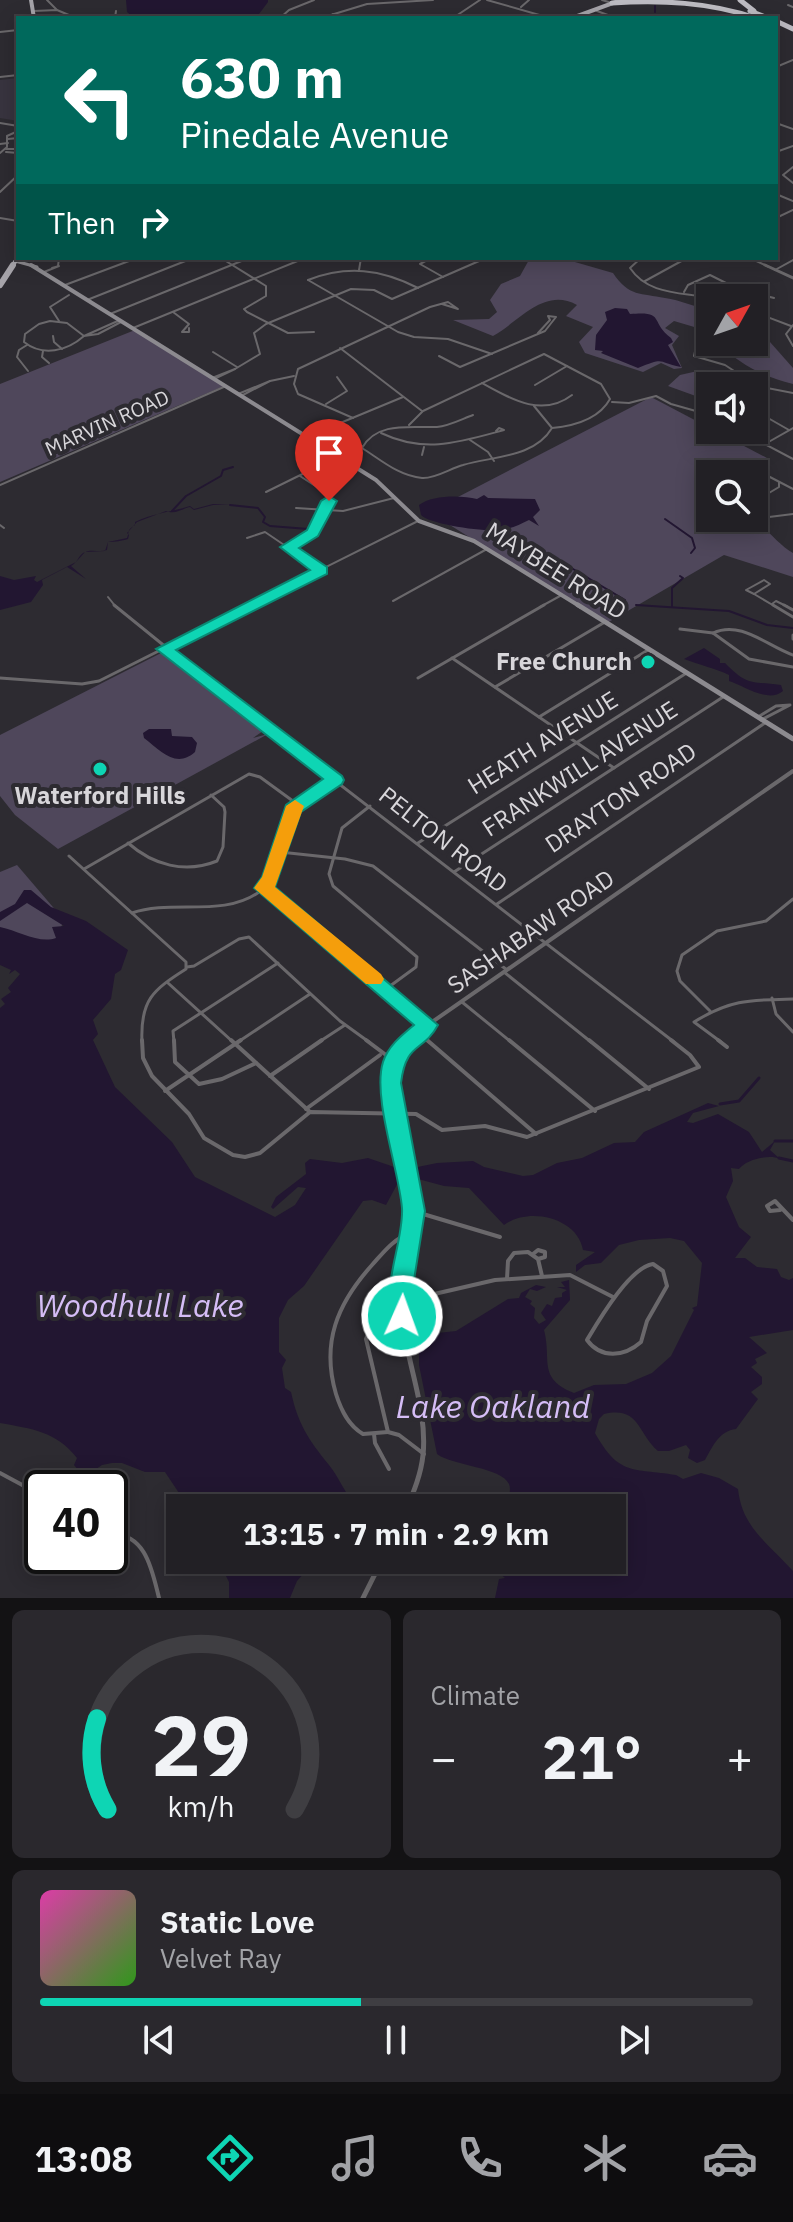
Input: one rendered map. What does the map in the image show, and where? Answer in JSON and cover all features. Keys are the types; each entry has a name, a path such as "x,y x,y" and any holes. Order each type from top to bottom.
{"highway":[{"path":"612,3 630,0 706,3 750,16"},
{"path":"716,0 752,16"},
{"path":"739,3 765,16"}],"main road":[{"path":"31,0 34,16"},
{"path":"578,16 621,0"},
{"path":"0,285 16,260"},
{"name":"MAYBEE ROAD","path":"20,260 44,272 376,480 419,521 461,535 487,549 793,739"}],"street":[{"path":"47,0 57,10 71,16"},
{"path":"282,16 314,0"},
{"path":"364,0 366,5"},
{"path":"327,16 366,5 433,0"},
{"path":"456,16 480,0"},
{"path":"487,0 545,16"},
{"path":"521,7 529,0"},
{"path":"602,0 612,3"},
{"path":"788,5 793,7"},
{"path":"33,11 57,10"},
{"path":"594,10 610,16"},
{"path":"115,16 116,11"},
{"path":"333,14 338,16"},
{"path":"0,146 6,145 2,134"},
{"path":"793,167 783,175 793,183"},
{"path":"0,192 16,177"},
{"path":"44,272 58,266 59,260"},
{"path":"65,285 132,260"},
{"path":"87,300 188,260"},
{"path":"225,260 266,286 267,294 244,309 266,324 293,335 314,332"},
{"path":"110,314 244,260"},
{"path":"133,328 300,260"},
{"path":"359,270 361,260"},
{"path":"427,260 420,264 443,277"},
{"path":"213,378 260,354 254,333 266,324 351,289 365,288 392,299 481,260"},
{"path":"639,260 630,268 643,282 662,290 696,295"},
{"path":"643,282 685,260"},
{"path":"754,260 793,278"},
{"path":"775,270 793,260"},
{"path":"418,288 392,274 359,270 328,272 308,280 405,335 448,339 492,354"},
{"path":"684,292 688,285 710,275 736,288 774,298"},
{"path":"69,295 50,307 59,321 84,336"},
{"path":"353,418 298,394 294,388 295,376 305,364 442,304"},
{"path":"173,312 188,322 189,328"},
{"path":"439,356 460,367 538,333 549,324 555,319 554,315 548,316 549,324"},
{"path":"768,317 792,325 786,338 793,346"},
{"path":"59,321 42,323 28,331 24,338 27,345 43,351 62,349 121,320"},
{"path":"53,336 53,341 62,349"},
{"path":"27,345 19,350 17,357 28,371"},
{"path":"696,347 694,356 725,365 735,372"},
{"path":"340,348 423,411"},
{"path":"43,351 42,357 49,363"},
{"path":"213,352 236,368"},
{"path":"409,425 423,411 542,355 602,385 610,402"},
{"path":"535,385 567,366"},
{"path":"240,395 270,381 295,376"},
{"path":"326,404 347,391 337,377"},
{"path":"482,383 514,401 534,406 566,401 572,395"},
{"name":"MARVIN ROAD","path":"0,485 226,386"},
{"path":"768,388 793,393"},
{"path":"362,447 402,474 419,478 438,476 465,464 506,458 546,438 552,428 577,422 610,402 629,403 656,396 696,411"},
{"path":"333,426 403,397"},
{"path":"534,406 552,428"},
{"path":"266,492 362,447 381,433 409,425 436,428 473,415"},
{"path":"768,418 791,429"},
{"path":"768,442 791,429"},
{"path":"381,433 402,444 424,447 451,446 496,431"},
{"path":"470,440 488,452 494,461"},
{"path":"765,444 793,459"},
{"path":"422,455 424,447"},
{"path":"288,547 313,533 329,501 326,493 300,476"},
{"path":"768,476 793,489"},
{"path":"768,492 779,484"},
{"path":"296,508 343,511 396,498"},
{"path":"768,516 793,514"},
{"path":"0,678 91,684 419,521"},
{"path":"247,538 265,532 321,570"},
{"path":"393,601 487,549"},
{"path":"753,595 770,584 762,580 746,590 753,595 770,605 793,617"},
{"path":"418,678 561,595"},
{"name":"PELTON ROAD","path":"108,597 114,606 166,648 699,1063 694,1070 649,1089"},
{"path":"770,605 776,601 793,610"},
{"path":"495,687 605,622"},
{"path":"713,633 720,628 741,632 776,651 793,655"},
{"path":"680,629 713,633 749,659 793,667"},
{"path":"539,717 649,650"},
{"path":"452,658 614,768"},
{"name":"HEATH AVENUE","path":"418,843 686,673"},
{"name":"FRANKWILL AVENUE","path":"454,872 725,696"},
{"name":"DRAYTON ROAD","path":"497,904 775,708 792,705"},
{"name":"SASHABAW ROAD","path":"394,1061 404,1044 428,1025 793,771"},
{"path":"83,869 249,774 260,777 297,804"},
{"path":"132,913 148,907 225,905 253,896 271,879 297,804 335,780"},
{"path":"128,843 144,857 161,865 212,864 222,856 225,812 211,795"},
{"path":"370,806 344,825 329,874 333,886 417,957 416,967 386,989"},
{"path":"167,982 308,1110 421,1115 442,1130 485,1126 527,1137 649,1089 380,869 363,862 279,852"},
{"path":"69,856 186,962 187,967"},
{"path":"264,888 428,1025"},
{"path":"710,1011 680,981 678,960 717,931 759,924 793,899"},
{"path":"381,1055 308,1110 260,1153 245,1157 225,1151 204,1138 189,1114 165,1091 147,1068 141,1031 146,1005 155,989 187,967 194,966 245,936 255,941 345,1025 381,1055 394,1061 391,1083 413,1211 402,1301 403,1323 424,1424 424,1454 413,1494"},
{"path":"256,1063 206,1084 199,1084 175,1062 173,1031 278,963"},
{"path":"165,1091 310,994"},
{"path":"772,998 776,1014 793,1032"},
{"path":"727,1047 694,1022 710,1011 739,1000 793,999"},
{"path":"462,1002 595,1111"},
{"path":"270,1076 345,1025"},
{"path":"418,1033 536,1134"},
{"path":"780,1210 793,1220"},
{"path":"413,1211 500,1237"},
{"path":"411,1234 401,1236 362,1275 338,1309 327,1344 331,1376 345,1416 358,1432 402,1435 418,1452 424,1454"},
{"path":"507,1279 508,1261 514,1253 545,1252 545,1257 538,1259"},
{"path":"533,1254 538,1259 542,1277"},
{"path":"644,1265 659,1267 667,1281 647,1321 641,1342 624,1353 598,1351 587,1340 613,1297 644,1265"},
{"path":"402,1301 507,1279 570,1275 613,1297"},
{"path":"388,1432 366,1335 370,1329 403,1323"},
{"path":"374,1434 375,1443 389,1469"},
{"path":"0,1473 24,1486"},
{"path":"128,1535 137,1541 146,1556 159,1598"},
{"path":"363,1598 375,1574"}],"shaded area":[{"path":"16,78 16,121 0,118 0,80"},
{"path":"529,260 568,260 613,273 624,286 636,293 696,306 696,328 674,321 665,328 679,336 672,345 682,368 674,369 661,363 643,372 585,353 579,342 593,327 566,316 577,305 565,301 543,303 493,336 453,320 489,319 497,312 490,300 501,284 520,276"},
{"path":"135,330 224,386 0,482 0,384"},
{"path":"770,342 793,368 793,384 771,377 768,372 760,372 734,357 768,356"},
{"path":"702,370 724,372 696,372 696,396 668,386 680,375"},
{"path":"651,397 696,421 696,444 740,444 767,458 696,460 696,532 768,532 793,553 793,577 724,555 607,623 429,512"},
{"name":"Waterford Hills","path":"163,652 263,731 253,738 268,734 58,849 15,815 0,796 0,735"},
{"path":"17,865 64,920 55,942 0,941 0,872"}],"water":[{"path":"126,0 268,0 258,16 132,16 127,12"},
{"path":"615,308 656,318 671,338 673,342 668,345 681,367 658,361 638,368 595,350 596,335 607,320 605,312"},
{"path":"484,495 488,498 535,499 540,510 533,517 539,526 529,520 507,529 481,530 445,524 421,515 419,505 431,499 477,499"},
{"path":"213,504 230,505 194,510 190,507 168,512 190,506 194,509"},
{"path":"76,562 71,566 86,579 67,567 42,580 43,585 31,602 0,610 0,576 14,580 36,576 34,580 37,582"},
{"path":"704,648 744,679 781,685 783,691 763,695 729,681 729,675 684,659"},
{"path":"149,729 171,729 172,736 192,737 197,743 195,752 181,759 163,753 144,738 143,733"},
{"path":"24,890 31,890 51,907 86,921 128,950 121,970 115,974 111,999 93,1020 98,1034 93,1040 115,1087 172,1142 195,1177 275,1217 295,1205 306,1188 298,1187 273,1209 271,1207 276,1197 306,1174 305,1163 310,1159 342,1163 368,1158 403,1170 437,1163 473,1161 484,1167 523,1176 533,1175 614,1143 635,1142 644,1132 708,1103 719,1106 693,1113 687,1122 693,1123 718,1114 749,1132 762,1152 775,1141 770,1150 780,1159 758,1158 739,1169 731,1168 733,1181 726,1197 739,1227 751,1237 735,1258 745,1258 757,1267 777,1269 781,1277 793,1278 793,1330 749,1337 767,1353 755,1359 757,1363 751,1367 762,1377 762,1384 751,1392 758,1399 736,1429 721,1436 705,1460 697,1463 688,1458 690,1450 686,1445 658,1451 637,1423 625,1414 604,1414 595,1433 612,1457 628,1468 676,1475 683,1479 701,1473 719,1478 738,1489 744,1514 750,1524 793,1571 793,1598 495,1598 499,1579 505,1578 500,1574 626,1574 626,1494 509,1494 509,1484 497,1474 437,1454 419,1365 419,1335 456,1331 508,1299 519,1298 521,1293 536,1285 546,1287 537,1291 530,1289 525,1297 532,1301 534,1318 539,1324 546,1320 541,1313 547,1304 552,1306 555,1298 562,1297 567,1290 557,1287 565,1287 561,1282 569,1280 570,1300 544,1330 550,1374 562,1387 574,1393 594,1385 626,1384 652,1373 671,1356 694,1310 692,1308 697,1306 702,1263 684,1241 670,1238 639,1240 619,1245 601,1263 585,1265 576,1272 576,1265 595,1252 583,1250 572,1230 551,1218 539,1216 514,1219 504,1225 469,1188 444,1186 407,1176 400,1179 386,1205 372,1200 363,1201 304,1286 288,1300 279,1318 279,1352 286,1360 282,1368 285,1388 291,1392 310,1439 347,1494 180,1494 165,1472 145,1472 122,1463 102,1465 94,1470 78,1470 74,1465 77,1458 61,1442 43,1433 0,1423 0,1008 5,1004 1,999 11,992 8,988 20,974 15,970 9,974 11,970 0,965 0,927 49,939 56,938 52,927 64,926 27,903 0,921 0,912 15,904"},
{"path":"225,1574 303,1574 290,1598 229,1598 229,1582"}],"waterway":[{"path":"655,6 655,12"},
{"path":"172,511 186,496 221,476 223,470 233,467"},
{"path":"230,505 258,508 265,517 263,522 270,526 321,530"},
{"path":"665,519 692,538 695,548 691,553"},
{"path":"558,560 625,600"},
{"path":"672,606 672,588 683,578 680,576"},
{"path":"636,605 729,611 767,625 793,628"},
{"path":"720,1104 739,1101 759,1078"},
{"path":"775,1141 793,1141"},
{"path":"779,1158 793,1161"}],"slow traffic":[{"path":"295,806 271,879 264,888 374,979"}],"place":[{"name":"Free Church","path":"648,662"},
{"name":"Waterford Hills","path":"100,769"}],"route":[{"path":"329,501 313,533 288,547 321,570 164,649 335,780 297,803 292,810 271,879 264,888 428,1025 404,1044 393,1062 391,1083 413,1211 403,1280 402,1316"}],"water label":[{"name":"Woodhull Lake","path":"140,1306"},
{"name":"Lake Oakland","path":"493,1407"}]}
